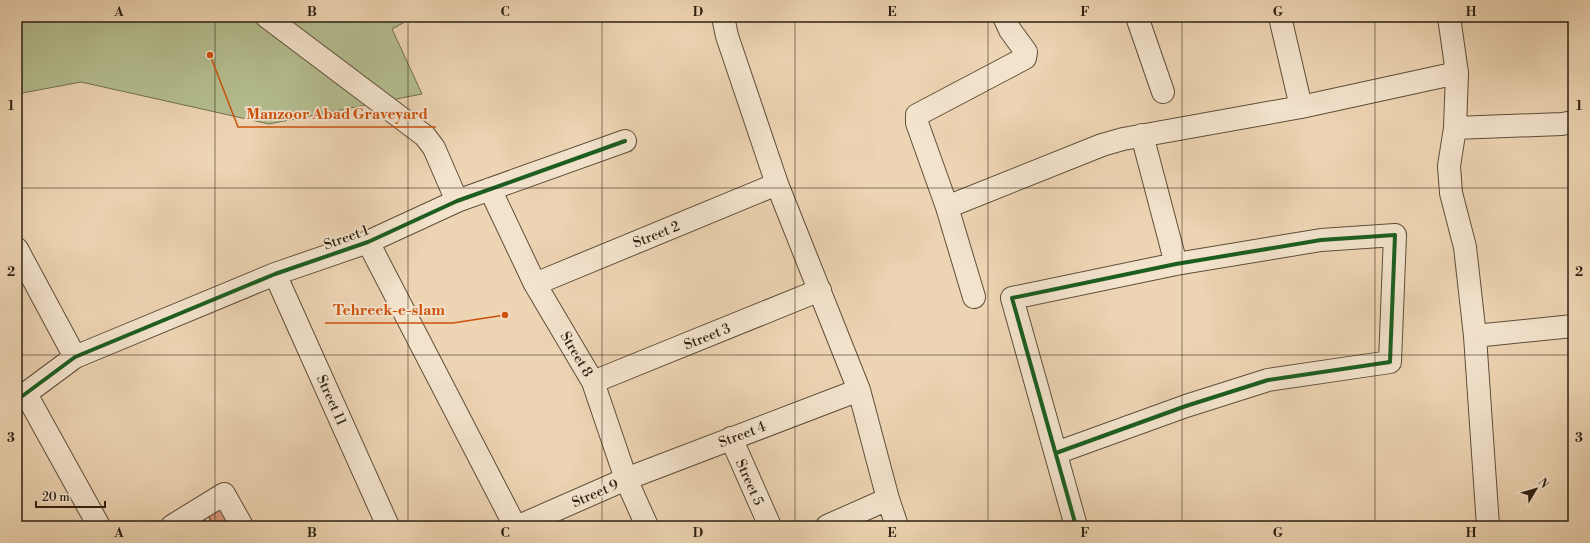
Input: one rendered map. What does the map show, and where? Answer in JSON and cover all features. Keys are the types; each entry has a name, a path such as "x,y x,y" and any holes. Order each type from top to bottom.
{"street":[{"path":"267,17 425,136 434,148 456,201"},
{"path":"723,17 727,36 777,184 859,390 888,499 897,526"},
{"path":"974,297 947,207 917,123 917,115 1025,58 1026,52 1010,30 1004,17"},
{"path":"1280,17 1301,107"},
{"path":"1449,17 1457,73 1455,128 1449,166 1451,193 1465,247 1475,336 1488,526"},
{"path":"1140,18 1163,92"},
{"path":"947,207 1102,145 1142,135 1301,107 1457,73"},
{"path":"1455,128 1562,124 1573,122"},
{"path":"1142,135 1176,264"},
{"name":"Street 1","path":"22,397 75,357 275,274 368,242 456,201 625,141"},
{"name":"Street 2","path":"535,284 777,184"},
{"name":"Street 8","path":"490,189 535,284 593,382 626,479 647,526"},
{"path":"1056,454 1186,406 1268,380 1390,362 1395,236 1321,240 1176,264 1012,298 1076,526"},
{"path":"368,242 515,526"},
{"path":"17,250 75,357"},
{"name":"Street 11","path":"275,274 388,526"},
{"name":"Street 3","path":"593,382 820,290"},
{"path":"1475,336 1573,326"},
{"name":"Street 4","path":"626,479 859,390"},
{"path":"22,397 99,526"},
{"name":"Street 5","path":"731,438 770,526"},
{"name":"Street 9","path":"519,526 626,479"},
{"path":"172,526 224,494 242,526"},
{"path":"827,526 888,499"}],"green space":[{"path":"17,17 414,17 392,29 422,94 269,124 81,82 17,94"}],"building":[{"path":"217,503 229,526 204,526 211,521 205,510"},
{"path":"200,511 205,520 198,526 194,526 189,518"}],"cycle path":[{"path":"17,400 75,357 275,274 368,242 457,201 625,141"},
{"path":"1056,453 1186,406 1268,380 1390,362 1395,235 1321,240 1176,264 1012,298 1076,526"}],"place":[{"name":"Manzoor Abad Graveyard","path":"210,55"},
{"name":"Tehreek-e-slam","path":"505,315"}]}
